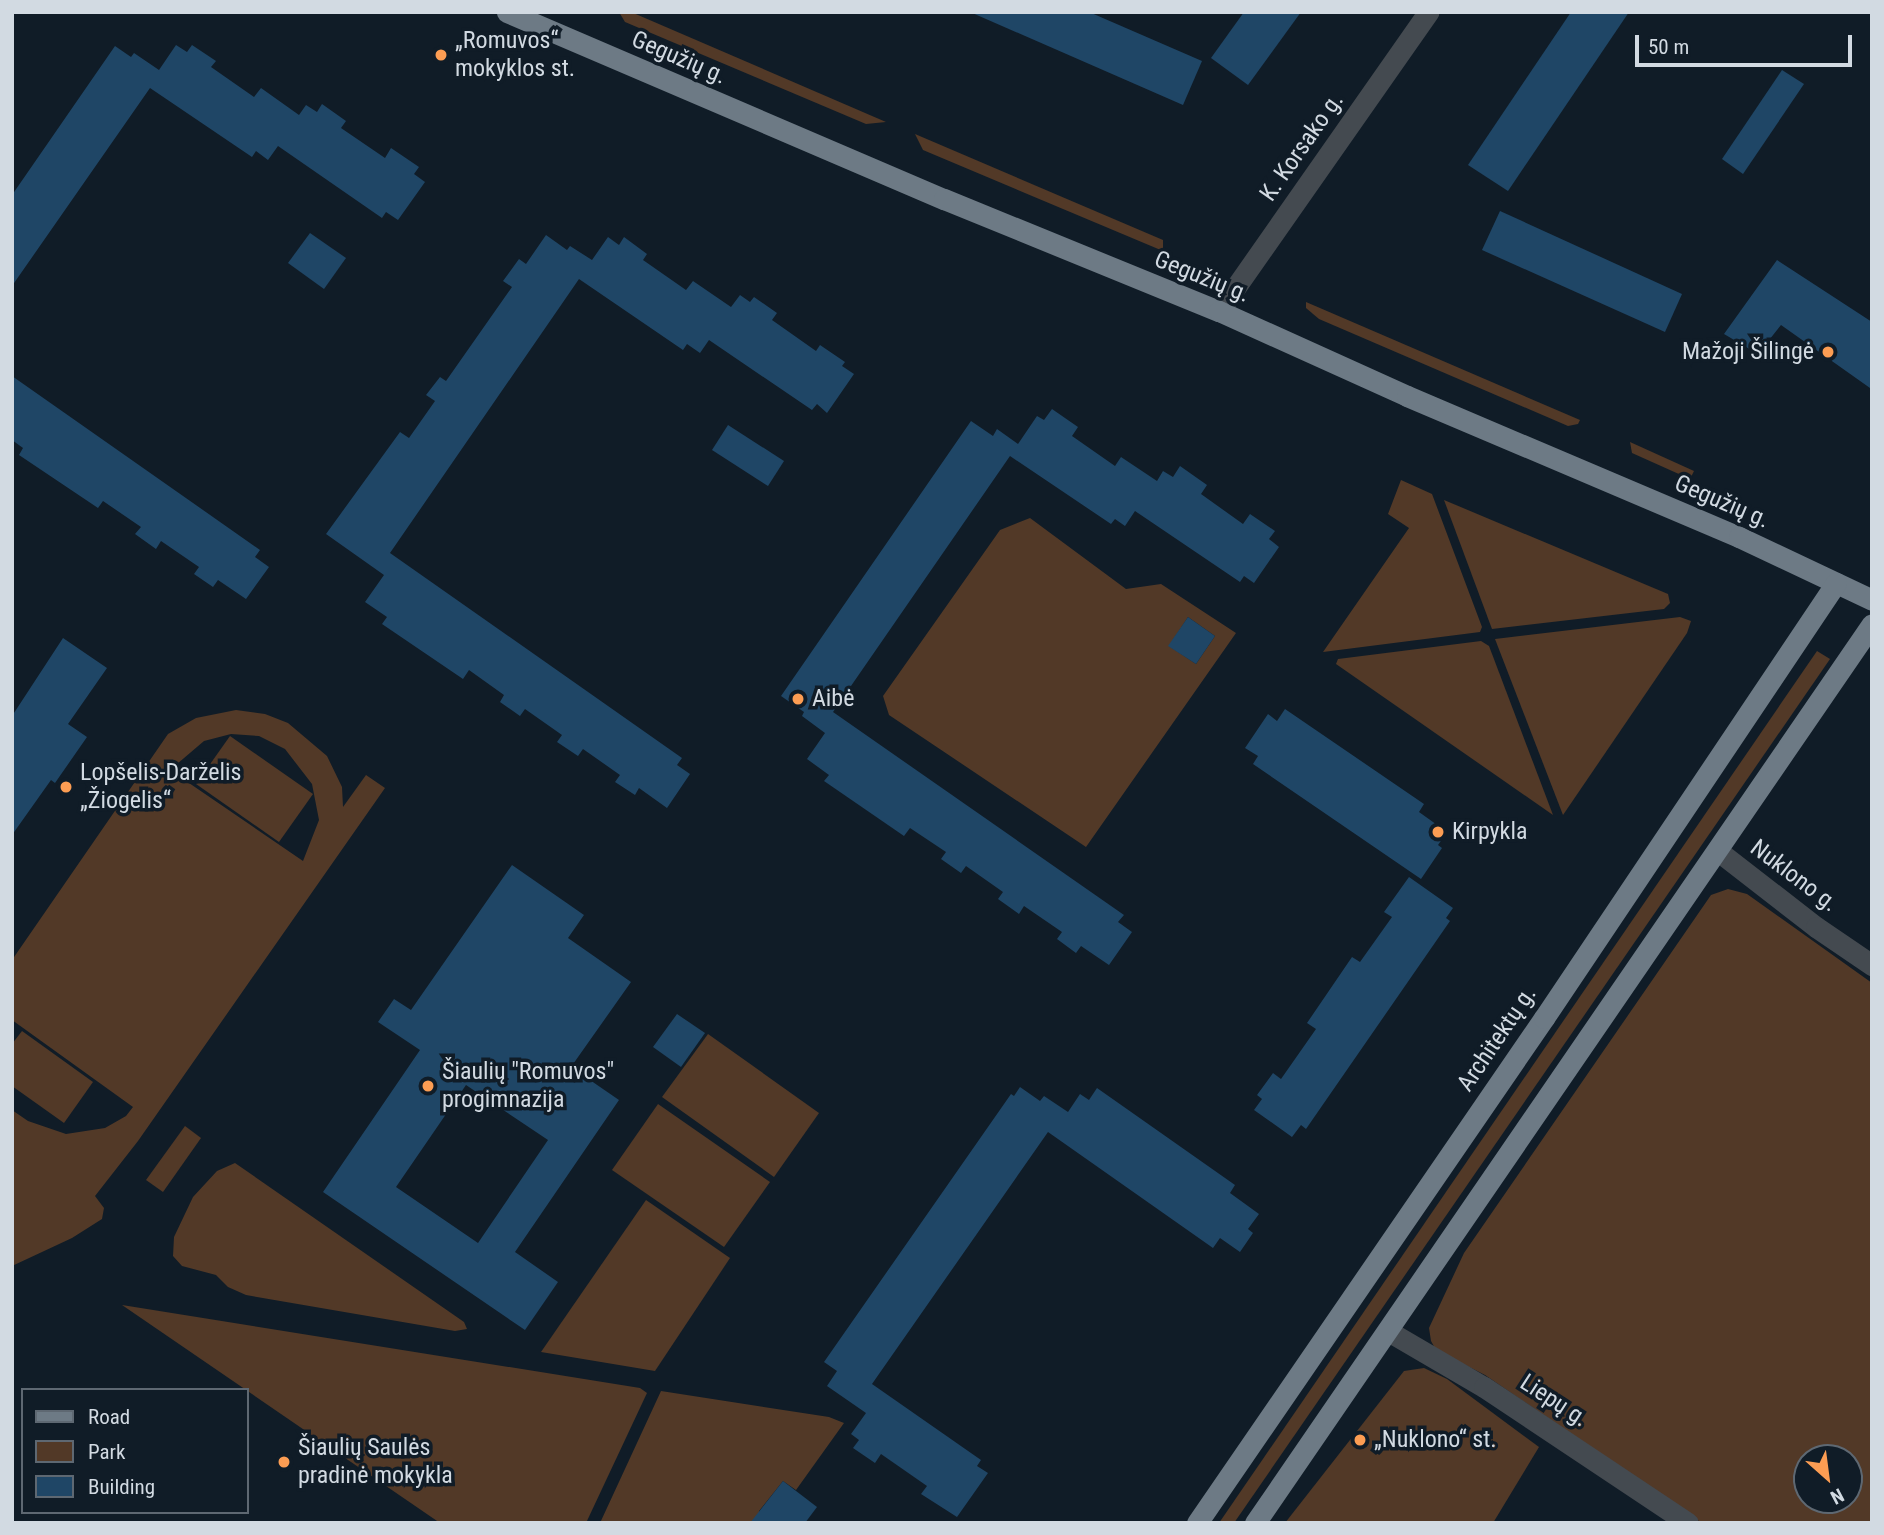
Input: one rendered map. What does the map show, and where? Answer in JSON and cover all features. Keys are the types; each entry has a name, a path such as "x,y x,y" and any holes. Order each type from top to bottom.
{"main road":[{"name":"Gegužių g.","path":"507,12 944,199 1219,311 1420,401 1739,537 1872,600"},
{"name":"Architektų g.","path":"1197,1523 1544,1018 1836,583"},
{"path":"1255,1523 1872,624"}],"street":[{"name":"K. Korsako g.","path":"1219,311 1429,12"},
{"name":"Nuklono g.","path":"1718,851 1872,965"},
{"name":"Liepų g.","path":"1388,1331 1484,1387 1688,1523"}],"green space":[{"path":"619,12 631,12 886,122 866,124 625,22"},
{"path":"915,134 1163,240 1163,251 923,150"},
{"path":"1306,302 1580,420 1578,424 1568,426 1319,319 1306,308"},
{"path":"1630,442 1694,471 1690,479 1632,453"},
{"path":"1401,480 1432,494 1482,627 1480,632 1323,652 1409,528 1388,514"},
{"path":"1444,500 1668,594 1670,603 1664,609 1492,629"},
{"path":"1030,518 1126,589 1161,584 1236,633 1086,847 889,715 883,696 1000,530","holes":["1188,617 1215,636 1196,664 1169,646"]},
{"path":"1680,617 1691,621 1687,633 1563,815 1495,639"},
{"path":"1481,641 1489,646 1553,815 1336,664 1338,659"},
{"path":"1817,651 1830,659 1234,1523 1219,1523"},
{"path":"236,710 265,714 288,723 327,756 342,787 343,807 366,775 385,788 138,1141 95,1196 104,1208 102,1219 72,1238 12,1266 12,1110 28,1121 66,1134 105,1128 126,1116 133,1107 12,1020 12,960 168,734 196,718","holes":["231,734 259,736 285,749 312,784 319,820 303,861 170,770 204,741"]},
{"path":"230,736 313,794 279,842 196,784"},
{"path":"1728,889 1747,894 1872,983 1872,1523 1702,1523 1485,1375 1436,1350 1429,1328 1464,1253 1711,895"},
{"path":"22,1031 93,1082 64,1123 12,1086 12,1044"},
{"path":"708,1034 819,1113 774,1177 662,1097"},
{"path":"658,1104 770,1182 724,1247 612,1170"},
{"path":"185,1126 201,1138 163,1192 146,1180"},
{"path":"235,1163 464,1322 467,1329 455,1331 246,1295 228,1287 216,1275 182,1266 173,1256 174,1237 193,1197 217,1171"},
{"path":"646,1200 730,1258 655,1371 541,1352"},
{"path":"122,1305 640,1388 647,1393 586,1523 440,1523 248,1391 248,1388 243,1388"},
{"path":"1424,1368 1447,1379 1539,1447 1493,1523 1285,1523 1404,1371"},
{"path":"661,1391 829,1417 844,1423 796,1490 783,1481 759,1511 761,1523 600,1523"}],"building":[{"path":"970,12 1089,12 1202,61 1183,105"},
{"path":"1244,12 1301,12 1248,85 1211,58"},
{"path":"1571,12 1629,12 1508,191 1468,165"},
{"path":"176,45 187,52 192,45 216,61 211,67 254,97 261,88 299,115 306,105 317,112 322,104 346,121 341,128 385,158 391,148 419,167 414,174 425,182 398,220 386,212 382,218 278,146 268,160 256,151 252,157 150,88 12,286 12,195 115,46 131,57 134,53 159,70"},
{"path":"1782,70 1804,84 1743,174 1722,159"},
{"path":"1500,211 1682,294 1665,332 1482,250"},
{"path":"310,233 346,258 324,289 288,263"},
{"path":"546,235 567,250 570,246 592,260 608,237 619,245 624,237 647,254 643,260 686,290 693,281 731,307 740,295 750,302 754,297 777,313 772,320 816,351 820,345 845,362 842,366 854,374 827,413 817,404 812,410 709,340 700,353 687,344 683,350 579,279 390,553 682,758 677,765 690,774 667,808 639,788 635,795 615,782 620,775 583,749 578,756 557,742 562,735 525,709 520,716 500,702 504,695 469,670 463,679 382,624 387,617 365,602 384,575 326,534 400,432 409,438 435,401 426,395 440,377 446,381 512,287 503,281 519,259 526,264"},
{"path":"1777,260 1872,322 1870,388 1781,325 1758,354 1724,334"},
{"path":"12,376 260,550 255,557 269,567 246,599 218,580 213,587 194,574 199,567 161,541 156,549 135,534 141,527 103,501 98,508 19,455 23,448 12,440"},
{"path":"1052,409 1078,427 1072,436 1115,466 1121,457 1157,481 1163,471 1173,477 1180,466 1207,485 1201,494 1243,524 1250,514 1275,531 1269,539 1279,547 1254,583 1244,576 1240,582 1135,511 1125,526 1115,519 1111,524 1010,456 833,712 1124,915 1118,922 1132,932 1109,965 1081,946 1076,953 1057,939 1062,932 1024,906 1019,914 998,899 1003,892 966,866 961,873 941,859 946,852 910,828 904,836 824,781 829,775 807,759 825,733 802,716 804,712 781,696 971,421 993,436 997,429 1018,444 1037,416 1044,420"},
{"path":"728,425 784,461 768,486 712,450"},
{"path":"1188,617 1215,636 1196,664 1168,646"},
{"path":"63,638 107,668 68,724 87,737 55,783 51,780 12,835 12,716"},
{"path":"1285,709 1424,804 1419,812 1447,832 1438,845 1442,848 1421,879 1253,764 1258,756 1245,748 1268,714 1277,721"},
{"path":"512,865 584,915 568,938 631,982 571,1067 619,1100 515,1252 558,1282 525,1330 323,1192 420,1050 378,1022 394,999 411,1010","holes":["466,1085 548,1140 478,1243 396,1187"]},
{"path":"1409,877 1453,908 1446,918 1450,921 1306,1129 1301,1125 1292,1137 1254,1110 1262,1099 1257,1095 1273,1073 1281,1079 1316,1029 1307,1023 1352,957 1360,962 1392,917 1384,912"},
{"path":"677,1014 705,1033 681,1067 653,1047"},
{"path":"1020,1087 1040,1101 1044,1096 1068,1112 1080,1094 1089,1100 1097,1088 1235,1185 1230,1193 1259,1214 1248,1229 1253,1233 1240,1252 1220,1238 1213,1248 1048,1132 872,1384 981,1460 977,1466 988,1473 957,1517 921,1494 927,1486 881,1454 875,1463 853,1448 859,1440 851,1434 866,1413 827,1386 837,1371 824,1362 1011,1094 1014,1096"},
{"path":"783,1481 817,1507 805,1523 750,1523"}],"place":[{"name":"„Romuvos“ mokyklos st.","path":"441,55"},
{"name":"Mažoji Šilingė","path":"1828,352"},
{"name":"Aibė","path":"798,699"},
{"name":"Lopšelis-Darželis „Žiogelis“","path":"66,787"},
{"name":"Kirpykla","path":"1438,832"},
{"name":"Šiaulių \"Romuvos\" progimnazija","path":"428,1086"},
{"name":"„Nuklono“ st.","path":"1360,1440"},
{"name":"Šiaulių Saulės pradinė mokykla","path":"284,1462"}]}
